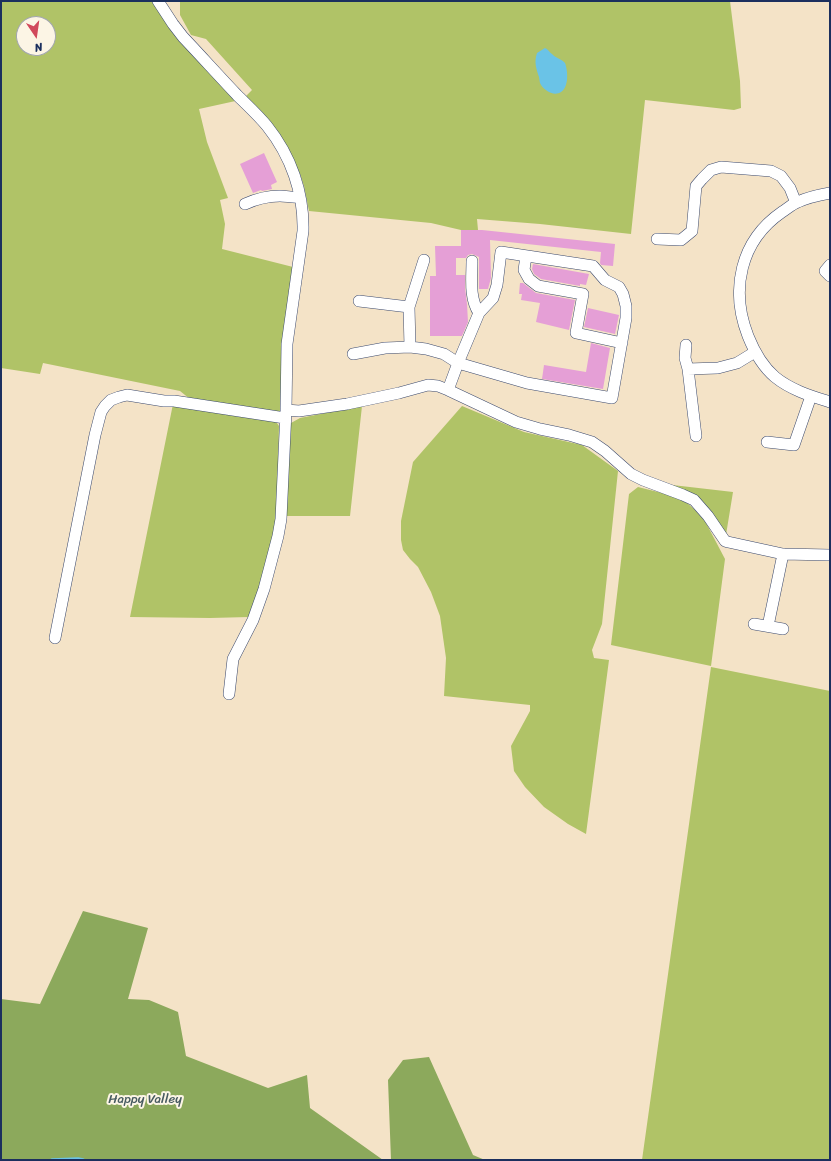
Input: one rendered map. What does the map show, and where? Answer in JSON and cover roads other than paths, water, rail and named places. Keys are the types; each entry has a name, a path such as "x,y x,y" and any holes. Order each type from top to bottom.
{"street":[{"path":"158,1 183,37 266,126 284,152 292,168 300,197 303,220 303,231 287,344 286,414 281,519 264,589 253,620 233,659 229,694"},
{"path":"657,239 681,240 692,231 696,186 711,170 721,168 771,171 782,176 790,188 796,203"},
{"path":"830,193 815,196 796,203 772,219 763,228 753,242 742,268 739,295 743,323 755,352 774,376 792,388 830,402"},
{"path":"245,204 253,200 279,196 300,197"},
{"path":"352,354 385,348 410,347 426,349 444,354 458,363 528,383 612,398 626,318 626,306 623,294 619,287 605,280 593,266 501,252 497,285 493,298 479,313 458,363 448,390"},
{"path":"526,256 524,270 528,279 538,286 583,294 576,332 622,343"},
{"path":"410,347 409,307 424,260"},
{"path":"472,261 473,299 475,308 479,313"},
{"path":"830,265 825,271 830,276"},
{"path":"359,301 409,307"},
{"path":"686,345 685,358 688,369 696,436"},
{"path":"688,369 718,368 737,363 755,352"},
{"path":"55,638 95,435 101,412 111,400 127,395 164,401 286,414 347,404 428,385 438,386 516,422 592,442 632,474 643,480 694,500 704,511 725,541 783,554 830,555"},
{"path":"767,442 794,445 811,396"},
{"path":"768,626 783,554"},
{"path":"754,624 783,629"}],"water":[{"path":"545,48 555,57 564,62 566,66 567,83 564,90 555,94 549,92 540,83 536,68 537,53"}],"waterway":[{"path":"52,1160 83,1160"}],"park label":[{"name":"Happy Valley","path":"145,1100"}]}
